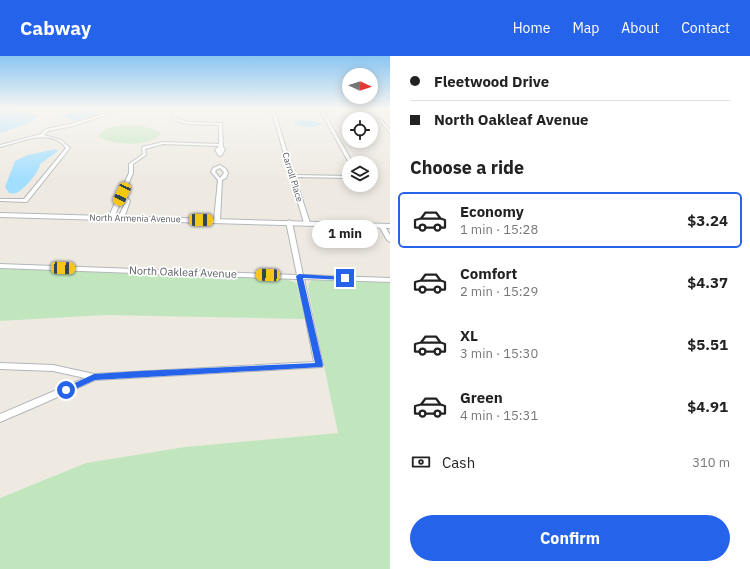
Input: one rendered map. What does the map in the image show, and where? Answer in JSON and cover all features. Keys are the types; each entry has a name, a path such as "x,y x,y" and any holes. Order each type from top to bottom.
{"main road":[{"name":"North Armenia Avenue","path":"0,215 111,218 217,217 307,223 386,226"}],"street":[{"path":"220,166 220,154 217,150 221,146 221,133"},
{"name":"Carroll Place","path":"280,133 307,223"},
{"path":"333,133 346,156"},
{"path":"0,146 42,136 56,138 65,142 68,148 25,201 0,200"},
{"path":"111,218 132,173 131,164 144,154 143,148 153,145 169,147 183,145 221,146"},
{"path":"217,217 220,180 226,173 220,166"},
{"path":"220,166 214,169 213,172 220,180"},
{"path":"293,176 342,177"},
{"path":"121,218 128,201 122,194"},
{"path":"0,366 53,368 94,377 140,373 320,365 299,276 289,222"},
{"path":"386,226 390,240"},
{"name":"North Oakleaf Avenue","path":"0,266 390,280"},
{"path":"0,418 94,377"}],"green space":[{"path":"161,133 156,138 149,141 131,144 112,142 98,137 101,134"},
{"path":"0,268 282,278 297,283 305,319 105,315 0,321"},
{"path":"313,279 390,283 390,569 0,569 0,498 86,463 185,447 338,433 308,288 309,283"}],"water":[{"path":"56,149 58,151 40,164 34,176 23,189 16,193 9,193 5,187 15,161 28,155"}],"route":[{"path":"66,390 94,377 140,373 320,365 299,276 345,278"}]}
